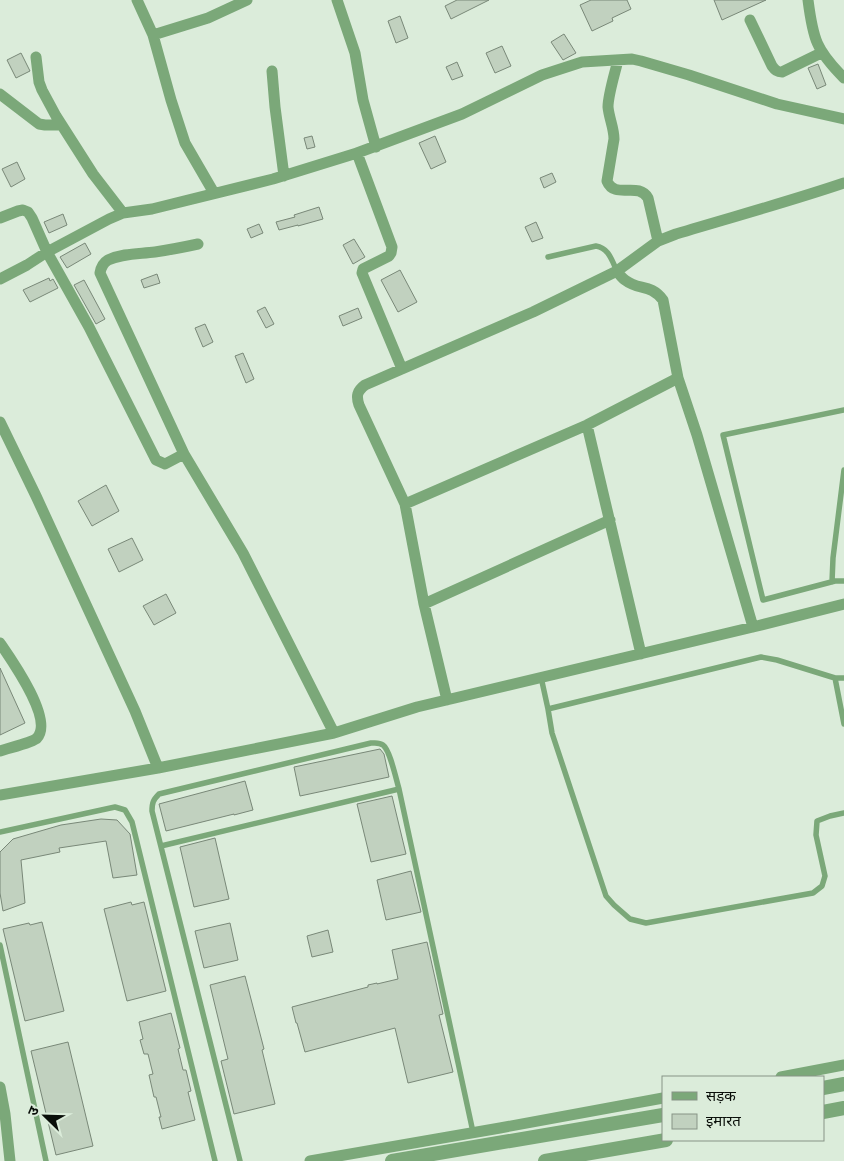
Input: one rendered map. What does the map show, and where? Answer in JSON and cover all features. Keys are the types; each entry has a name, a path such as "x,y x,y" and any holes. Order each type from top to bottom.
{"street":[{"path":"138,0 152,34 185,143 214,193"},
{"path":"152,34 208,18 247,0"},
{"path":"336,0 355,53 363,100 376,147"},
{"path":"808,0 812,30 821,53 844,78"},
{"path":"750,20 774,70 778,72 782,72 821,53"},
{"path":"36,57 39,82 61,125 93,174 123,213"},
{"path":"0,279 27,266 47,252 109,218 123,213 152,209 191,200 284,176 376,147 462,114 549,72 582,62 632,59 642,61 777,104 844,119"},
{"path":"618,60 609,101 609,113 614,139 607,181 611,188 616,190 638,190 646,194 658,241"},
{"path":"272,71 284,176"},
{"path":"0,94 39,124 61,125"},
{"path":"357,153 392,246 389,256 367,266 363,269 362,273 402,369"},
{"path":"447,700 424,604 405,504 359,405 356,396 360,390 365,385 533,312 617,271 658,241 685,231 807,196 844,183"},
{"path":"0,218 18,211 28,212 156,460 165,464 184,454"},
{"path":"198,244 155,252 125,254 103,264 100,273 184,454 243,553 334,733"},
{"path":"617,271 623,279 653,290 663,300 678,378 698,435 753,627"},
{"path":"405,504 587,425 678,378"},
{"path":"0,422 136,711 158,768"},
{"path":"587,425 641,654"},
{"path":"424,604 610,520"},
{"path":"0,796 158,768 334,733 417,706 844,604"},
{"path":"0,643 30,691 39,716 41,731 34,740 0,751"},
{"path":"786,1076 844,1065"},
{"path":"824,1088 844,1084"},
{"path":"0,1087 10,1161"},
{"path":"310,1161 662,1098"},
{"path":"824,1112 844,1108"},
{"path":"392,1161 662,1115"},
{"path":"545,1161 662,1141"}],"lane":[{"path":"548,258 600,246 608,252 617,271"},
{"path":"844,410 723,435 763,600 832,582 844,581"},
{"path":"832,582 844,470"},
{"path":"548,709 761,657 835,678 844,678"},
{"path":"541,677 552,733 606,896 614,906 630,919 646,923 813,894 822,886 825,876 816,835 817,821 844,813"},
{"path":"835,678 844,724"},
{"path":"240,1161 152,811 153,799 159,794 378,742 387,750 399,789 472,1132"},
{"path":"161,846 399,789"},
{"path":"0,832 116,807 125,810 132,822 215,1161"},
{"path":"0,945 46,1161"}],"building":[{"path":"457,0 489,0 451,19 445,6"},
{"path":"591,0 627,0 631,9 612,18 613,21 592,31 580,5"},
{"path":"714,0 766,0 722,20"},
{"path":"400,16 408,38 396,43 388,21"},
{"path":"564,34 576,53 563,60 551,42"},
{"path":"502,46 511,66 495,73 486,53"},
{"path":"21,53 30,71 16,78 7,60"},
{"path":"457,62 463,76 452,80 446,67"},
{"path":"818,64 826,85 817,89 808,68"},
{"path":"312,136 315,147 307,149 304,138"},
{"path":"435,136 446,162 431,169 419,143"},
{"path":"17,162 25,179 11,187 2,169"},
{"path":"552,173 556,182 544,188 540,178"},
{"path":"319,207 323,219 279,230 276,222 295,217 294,215"},
{"path":"63,214 67,225 49,233 44,222"},
{"path":"536,222 543,238 532,242 525,227"},
{"path":"259,224 263,233 251,238 247,229"},
{"path":"354,239 365,257 353,264 343,245"},
{"path":"85,243 91,254 67,268 60,257"},
{"path":"400,270 417,302 398,312 381,280"},
{"path":"157,274 160,283 144,288 141,280"},
{"path":"49,278 50,281 53,279 58,288 30,302 23,290"},
{"path":"84,280 105,319 96,324 74,285"},
{"path":"265,307 274,324 266,328 257,311"},
{"path":"358,308 362,318 343,326 339,316"},
{"path":"205,324 213,342 203,347 195,328"},
{"path":"243,353 254,379 246,383 235,356"},
{"path":"106,485 119,511 92,526 78,501"},
{"path":"132,538 143,560 119,572 108,549"},
{"path":"166,594 176,613 154,625 143,606"},
{"path":"0,668 25,723 0,735"},
{"path":"380,749 384,754 389,777 300,796 294,767"},
{"path":"245,781 253,810 166,831 159,804"},
{"path":"392,796 406,854 371,862 357,804"},
{"path":"101,819 117,820 130,834 137,875 113,878 106,841 59,848 60,852 21,860 25,903 3,911 0,893 0,852 13,839 61,825"},
{"path":"215,838 229,899 194,907 180,847"},
{"path":"411,871 421,912 386,920 377,880"},
{"path":"131,902 132,905 144,902 166,991 127,1001 104,909"},
{"path":"42,922 64,1011 25,1021 3,929"},
{"path":"230,923 238,960 204,968 195,931"},
{"path":"328,930 333,952 312,957 307,936"},
{"path":"427,942 443,1014 439,1015 453,1072 408,1083 395,1028 305,1052 292,1007 368,987 368,985 398,979 392,950"},
{"path":"245,976 264,1049 262,1050 275,1104 234,1114 221,1061 228,1059 210,985"},
{"path":"171,1013 180,1048 178,1049 183,1070 186,1070 191,1091 188,1092 195,1120 162,1129 159,1117 161,1117 149,1075 153,1074 148,1054 144,1054 140,1040 143,1039 139,1022"},
{"path":"68,1042 93,1146 56,1155 31,1051"}]}
